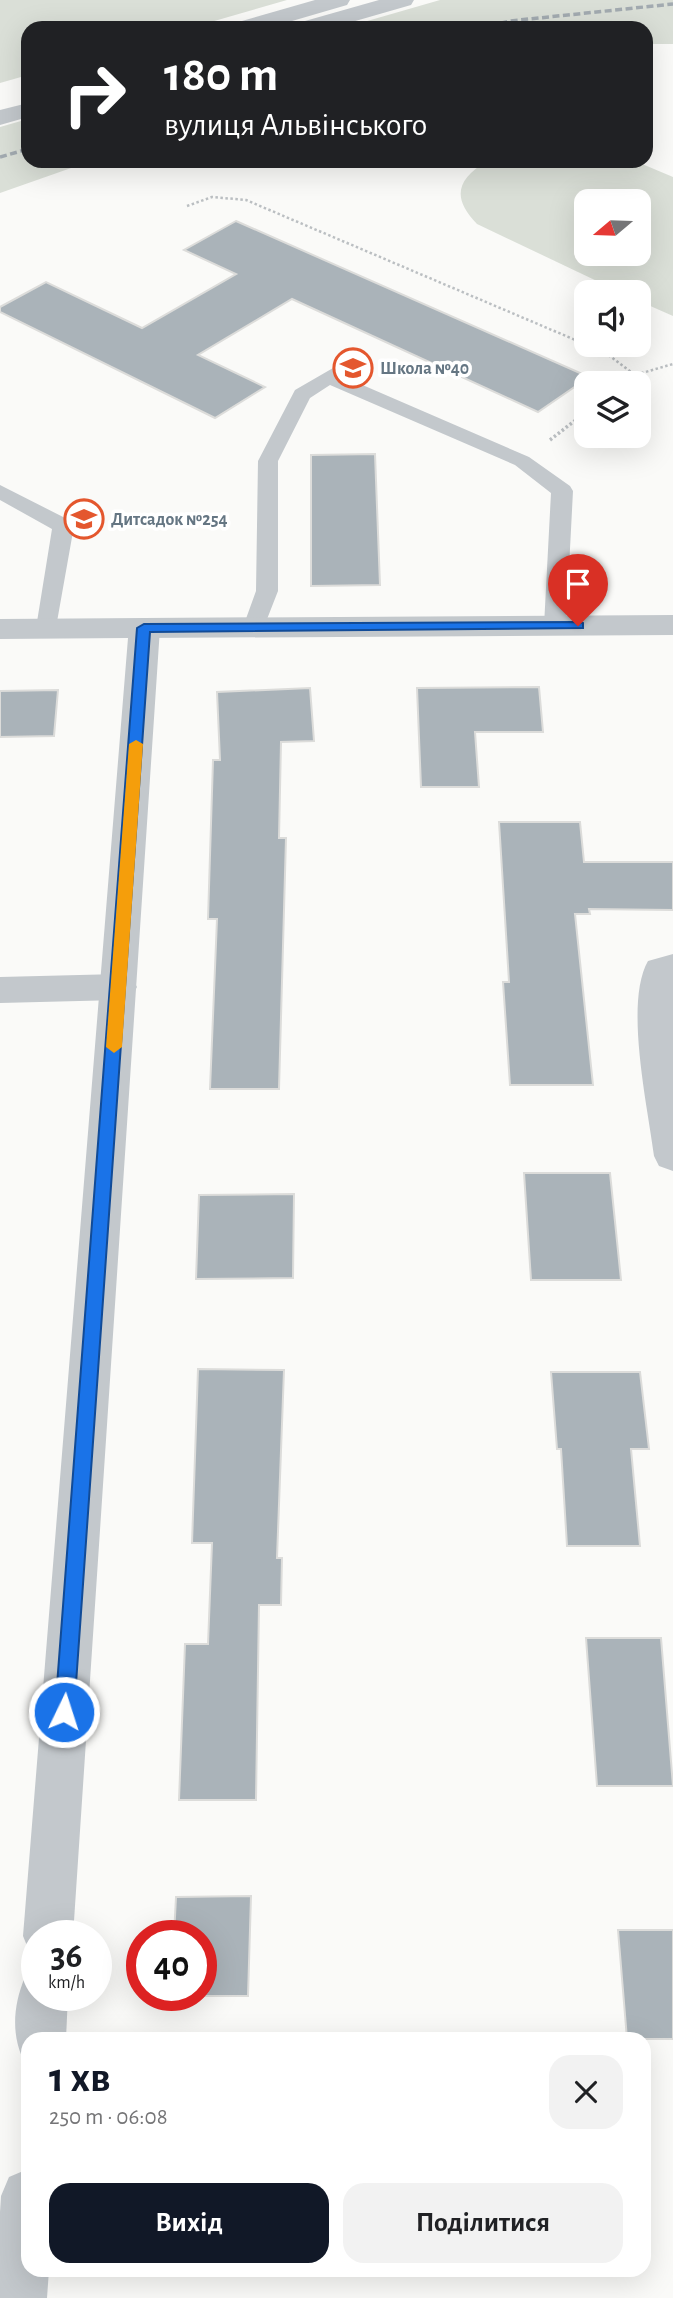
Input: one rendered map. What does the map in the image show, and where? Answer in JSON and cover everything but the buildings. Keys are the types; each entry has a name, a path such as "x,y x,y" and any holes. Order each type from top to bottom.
{"street":[{"path":"267,21 339,0"},
{"path":"331,21 403,0"},
{"path":"0,99 21,93"},
{"path":"0,118 21,112"},
{"path":"0,629 673,625"},
{"path":"49,1920 144,628"},
{"path":"673,967 661,970 654,1008 673,1156"},
{"path":"0,990 119,987"},
{"path":"40,2032 42,2011"},
{"path":"20,2298 22,2277"}],"lane":[{"path":"254,628 267,591 268,461 302,394 359,359"},
{"path":"330,378 522,461 562,491 555,626"},
{"path":"0,491 63,526 47,628"}],"path":[{"path":"187,206 212,197 246,200 606,353 630,371"},
{"path":"649,371 673,364"}],"shaded area":[{"path":"0,0 287,0 214,21 21,21 21,77 0,83"},
{"path":"440,0 673,0 673,44 653,44 653,21 367,21"},
{"path":"21,121 21,168 71,168 0,193 0,127"},
{"path":"477,168 652,168 673,177 673,316 651,306 651,280 595,280 477,224 461,198 464,182"}],"railway":[{"path":"510,21 673,4"},
{"path":"0,157 21,151"}],"slow traffic":[{"path":"114,1047 136,744"}],"place":[{"name":"Школа №40","path":"353,368"},
{"name":"Дитсадок №254","path":"84,519"}],"route":[{"path":"64,1712 144,628 578,626"}]}
